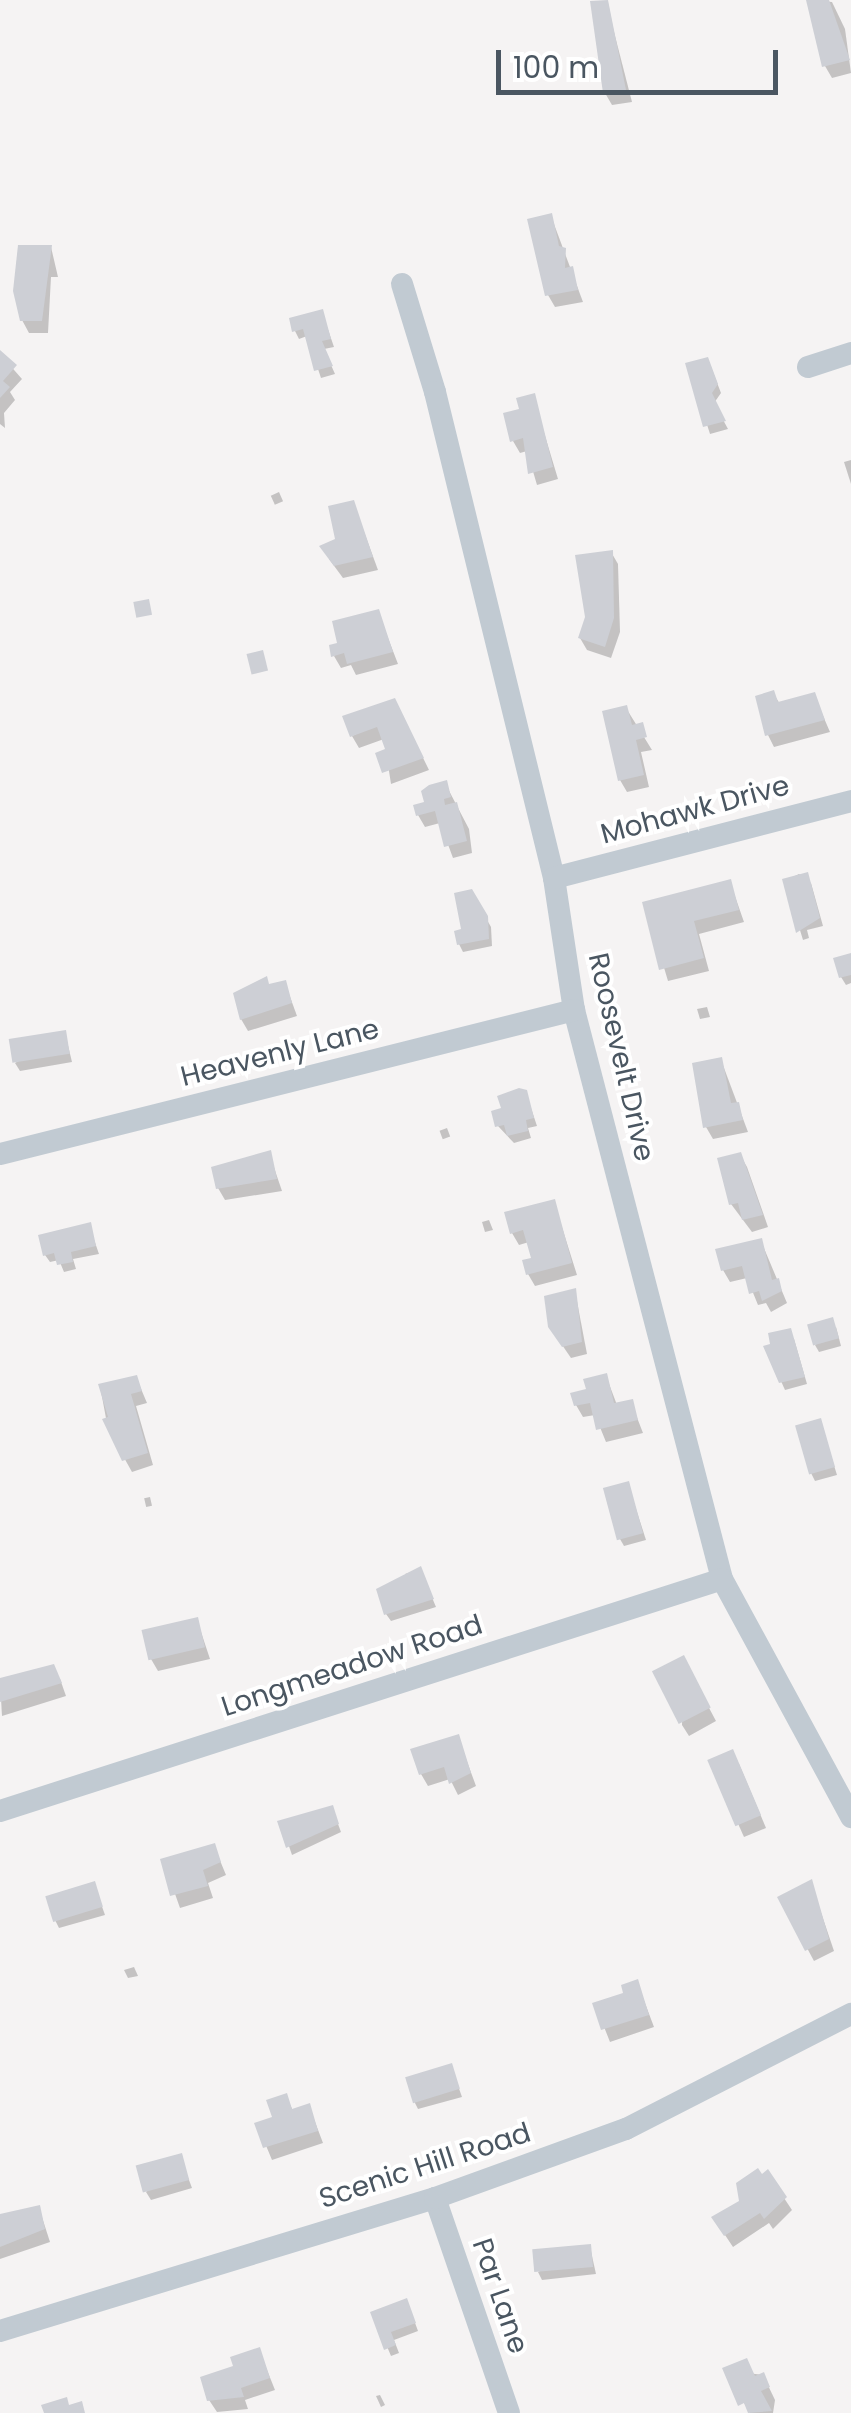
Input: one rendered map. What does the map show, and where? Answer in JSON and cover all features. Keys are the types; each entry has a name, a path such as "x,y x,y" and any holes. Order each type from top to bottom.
{"street":[{"name":"Roosevelt Drive","path":"402,284 435,392 554,878 574,1010 722,1579 851,1817"},
{"path":"808,367 851,353"},
{"name":"Mohawk Drive","path":"554,878 851,801"},
{"name":"Heavenly Lane","path":"0,1154 574,1010"},
{"name":"Longmeadow Road","path":"0,1811 722,1579"},
{"name":"Scenic Hill Road","path":"0,2331 435,2198 626,2129 851,2014"},
{"name":"Par Lane","path":"435,2198 509,2413"}],"building":[{"path":"608,0 626,90 603,93 590,1"},
{"path":"806,0 829,0 850,60 822,67"},
{"path":"552,213 559,246 566,248 565,268 573,266 578,290 545,296 527,219"},
{"path":"18,245 52,245 42,321 20,321 13,291"},
{"path":"323,309 331,339 322,341 333,366 314,371 303,329 292,332 289,318"},
{"path":"0,350 17,365 3,381 10,387 0,398"},
{"path":"708,357 718,384 712,393 726,421 703,427 685,363"},
{"path":"535,393 553,467 528,474 523,438 510,442 503,413 519,409 516,398"},
{"path":"354,500 373,557 334,566 319,546 335,539 328,506"},
{"path":"613,550 614,618 605,647 578,638 585,617 575,555"},
{"path":"149,599 152,615 136,618 133,602"},
{"path":"379,609 393,652 347,664 344,653 331,657 329,645 337,643 332,621"},
{"path":"263,650 268,670 252,674 247,654"},
{"path":"774,690 778,702 815,692 825,720 765,736 755,696"},
{"path":"395,698 424,758 382,773 375,753 385,749 377,727 350,737 342,716"},
{"path":"627,705 632,725 643,722 647,737 636,740 644,775 618,781 602,711"},
{"path":"447,780 451,797 444,799 445,805 457,802 467,841 444,847 435,811 416,816 413,805 424,802 421,791 429,785"},
{"path":"808,872 820,918 796,933 782,879"},
{"path":"731,879 739,910 694,921 704,958 659,970 642,902"},
{"path":"472,889 488,916 489,939 457,945 454,931 461,929 454,893"},
{"path":"851,953 851,975 839,978 833,958"},
{"path":"267,976 269,984 286,980 292,1003 240,1020 233,993"},
{"path":"66,1030 70,1054 12,1063 9,1039"},
{"path":"722,1057 731,1103 739,1102 743,1120 703,1128 692,1063"},
{"path":"519,1088 527,1090 534,1118 526,1120 528,1131 507,1136 504,1125 495,1127 491,1111 501,1108 497,1096"},
{"path":"271,1150 277,1179 216,1189 211,1167"},
{"path":"741,1152 763,1215 742,1220 738,1203 729,1205 717,1158"},
{"path":"555,1199 572,1263 526,1275 522,1260 531,1258 523,1230 510,1234 504,1212"},
{"path":"91,1222 96,1246 71,1252 73,1262 57,1265 54,1253 43,1256 38,1235"},
{"path":"762,1238 772,1280 779,1278 782,1291 762,1301 759,1291 749,1294 742,1266 721,1271 715,1249"},
{"path":"576,1288 582,1342 562,1347 548,1327 544,1296"},
{"path":"833,1317 839,1338 813,1346 807,1324"},
{"path":"791,1328 805,1377 779,1383 763,1346 770,1344 768,1333"},
{"path":"607,1373 614,1403 633,1399 638,1420 596,1430 590,1403 574,1406 570,1393 586,1389 583,1379"},
{"path":"137,1375 142,1391 131,1394 148,1453 122,1461 102,1419 108,1417 98,1384"},
{"path":"821,1418 835,1467 809,1474 795,1425"},
{"path":"629,1481 643,1533 617,1540 603,1488"},
{"path":"421,1566 434,1599 384,1615 376,1589"},
{"path":"198,1617 205,1647 148,1660 141,1630"},
{"path":"684,1655 711,1708 679,1724 652,1671"},
{"path":"54,1664 62,1683 0,1702 0,1678"},
{"path":"459,1734 471,1773 449,1784 444,1767 419,1775 410,1749"},
{"path":"733,1749 761,1815 735,1826 707,1760"},
{"path":"333,1805 339,1824 286,1848 277,1821"},
{"path":"215,1843 221,1862 203,1870 208,1886 170,1896 160,1859"},
{"path":"812,1879 829,1939 805,1951 777,1897"},
{"path":"95,1881 103,1907 53,1922 45,1896"},
{"path":"638,1979 649,2015 601,2030 592,2003 623,1993 621,1985"},
{"path":"452,2063 460,2089 413,2103 405,2077"},
{"path":"287,2093 292,2109 310,2103 318,2131 263,2148 254,2123 272,2117 266,2100"},
{"path":"182,2153 189,2180 143,2192 136,2165"},
{"path":"758,2168 762,2174 768,2169 787,2197 764,2219 760,2213 724,2236 711,2217 739,2201 736,2183"},
{"path":"40,2205 45,2229 0,2247 0,2214"},
{"path":"591,2244 593,2267 534,2272 532,2249"},
{"path":"407,2298 416,2323 391,2332 396,2345 384,2350 370,2312"},
{"path":"260,2347 270,2378 241,2388 244,2397 207,2401 200,2377 233,2366 230,2357"},
{"path":"747,2358 755,2376 764,2372 770,2387 761,2391 772,2411 748,2413 744,2403 738,2406 722,2368"},
{"path":"67,2397 69,2405 82,2401 85,2413 44,2413 41,2405"}]}
